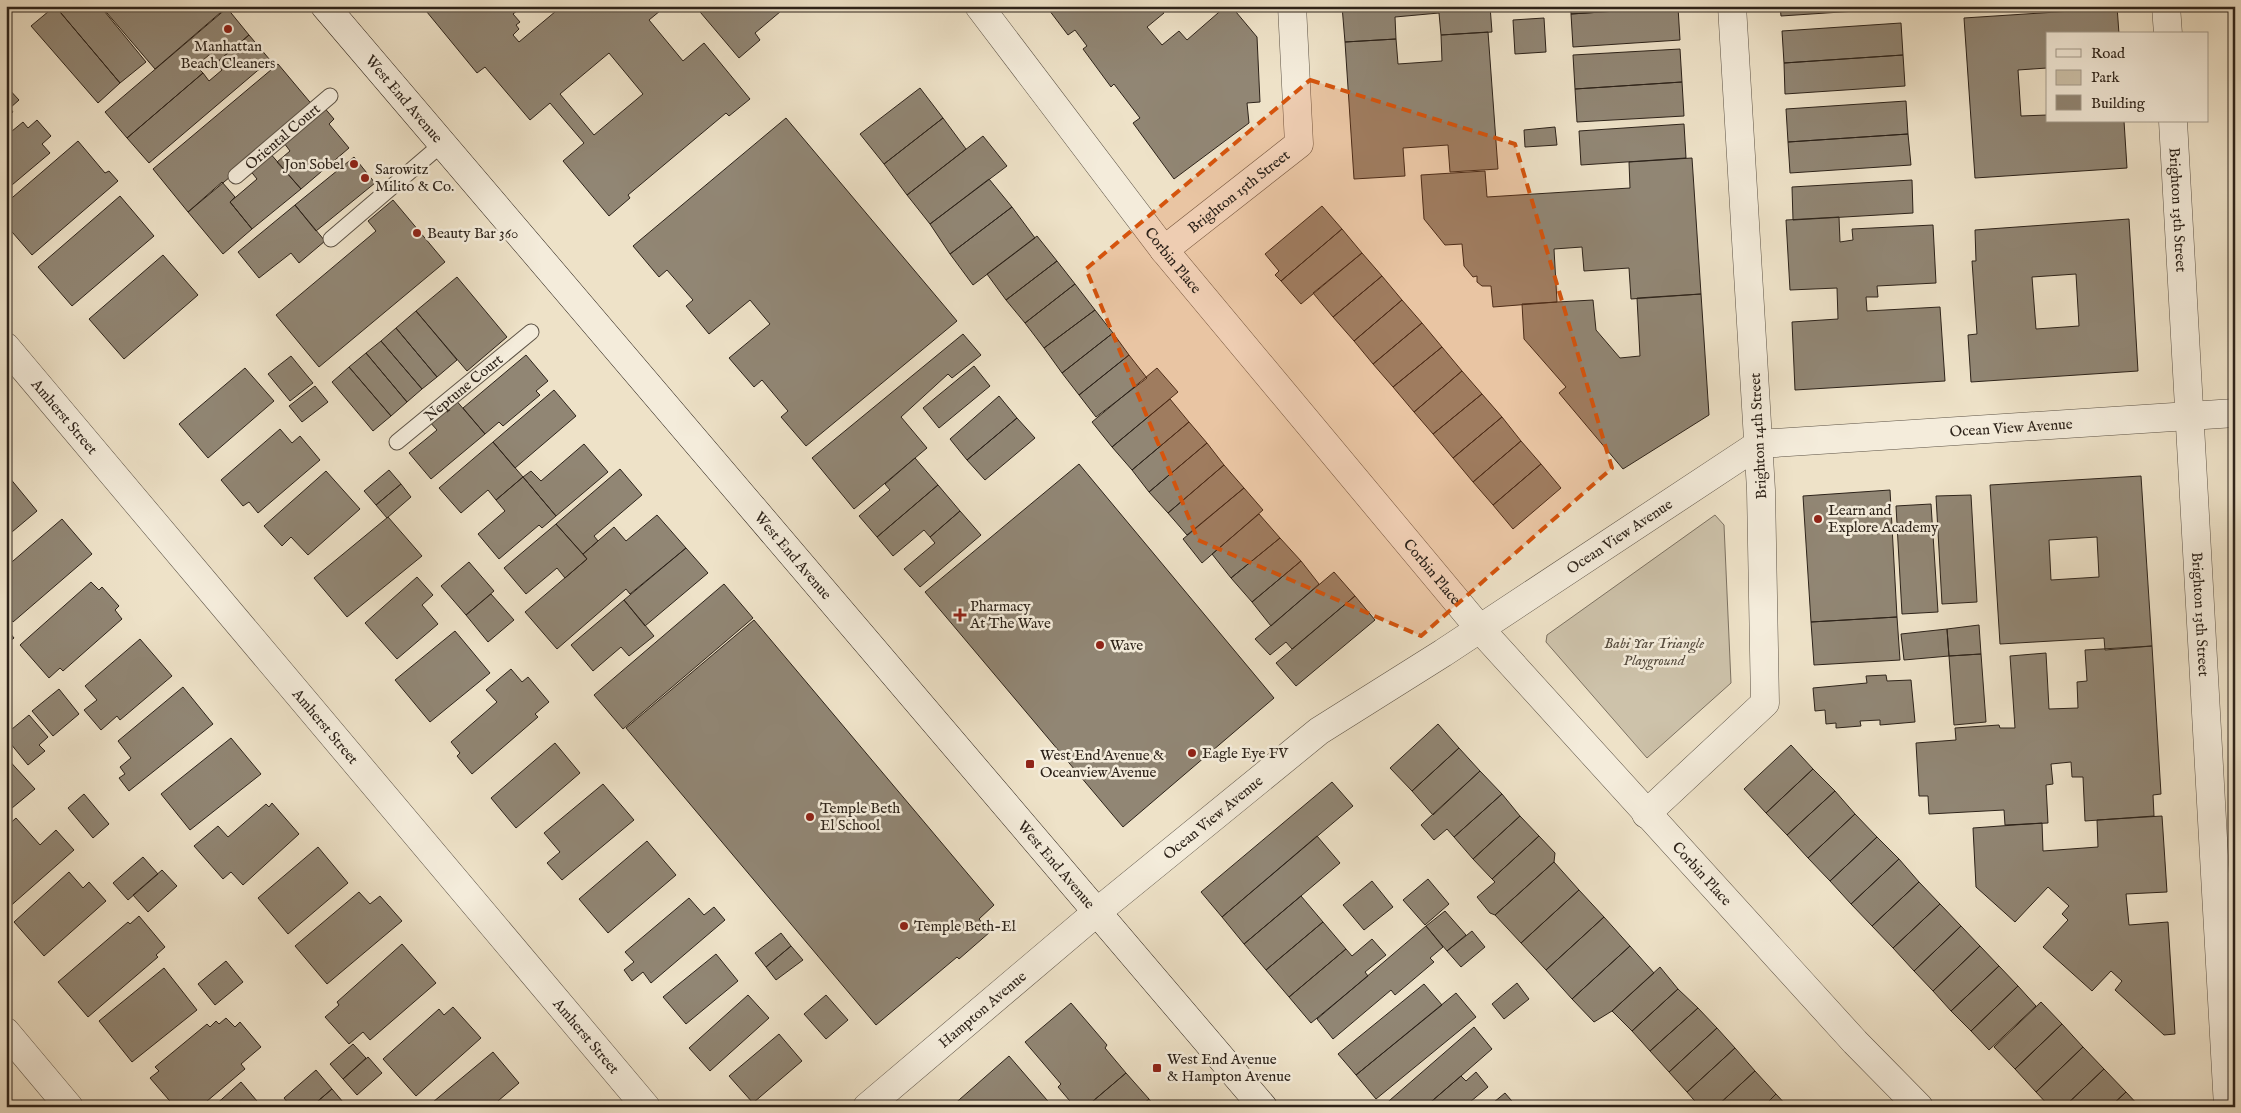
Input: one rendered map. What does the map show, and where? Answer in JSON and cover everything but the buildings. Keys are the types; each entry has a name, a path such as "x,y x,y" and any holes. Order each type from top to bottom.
{"street":[{"name":"West End Avenue","path":"325,6 1262,1107"},
{"name":"Corbin Place","path":"979,6 1164,250 1480,629 1855,1042 1919,1107"},
{"name":"Brighton 15th Street","path":"1164,250 1299,144 1292,6"},
{"name":"Brighton 14th Street","path":"1646,814 1765,704 1759,444 1732,6"},
{"path":"2166,6 2168,32"},
{"name":"Brighton 13th Street","path":"2173,122 2228,1107"},
{"name":"Amherst Street","path":"6,347 646,1107"},
{"name":"Ocean View Avenue","path":"1097,912 1319,731 1480,629 1759,444 2235,413"},
{"name":"Hampton Avenue","path":"867,1107 1097,912"},
{"path":"6,1032 69,1107"}],"lane":[{"name":"Oriental Court","path":"236,176 330,96"},
{"path":"330,239 442,144"},
{"name":"Neptune Court","path":"397,442 531,332"}],"highlighted area":[{"path":"1310,80 1515,144 1612,468 1421,636 1198,540 1086,269"}],"green space":[{"name":"Babi Yar Triangle Playground","path":"1715,515 1724,525 1731,683 1647,758 1546,642 1547,635"}],"place":[{"name":"Manhattan Beach Cleaners","path":"228,29"},
{"name":"Jon Sobel","path":"354,164"},
{"name":"Sarowitz Milito & Co.","path":"365,178"},
{"name":"Beauty Bar 360","path":"417,233"},
{"name":"Learn and Explore Academy","path":"1818,519"},
{"name":"Pharmacy At The Wave","path":"960,615"},
{"name":"Wave","path":"1100,645"},
{"name":"Eagle Eye FV","path":"1192,753"},
{"name":"West End Avenue & Oceanview Avenue","path":"1030,764"},
{"name":"Temple Beth El School","path":"810,817"},
{"name":"Temple Beth-El","path":"904,926"},
{"name":"West End Avenue & Hampton Avenue","path":"1157,1068"}]}
